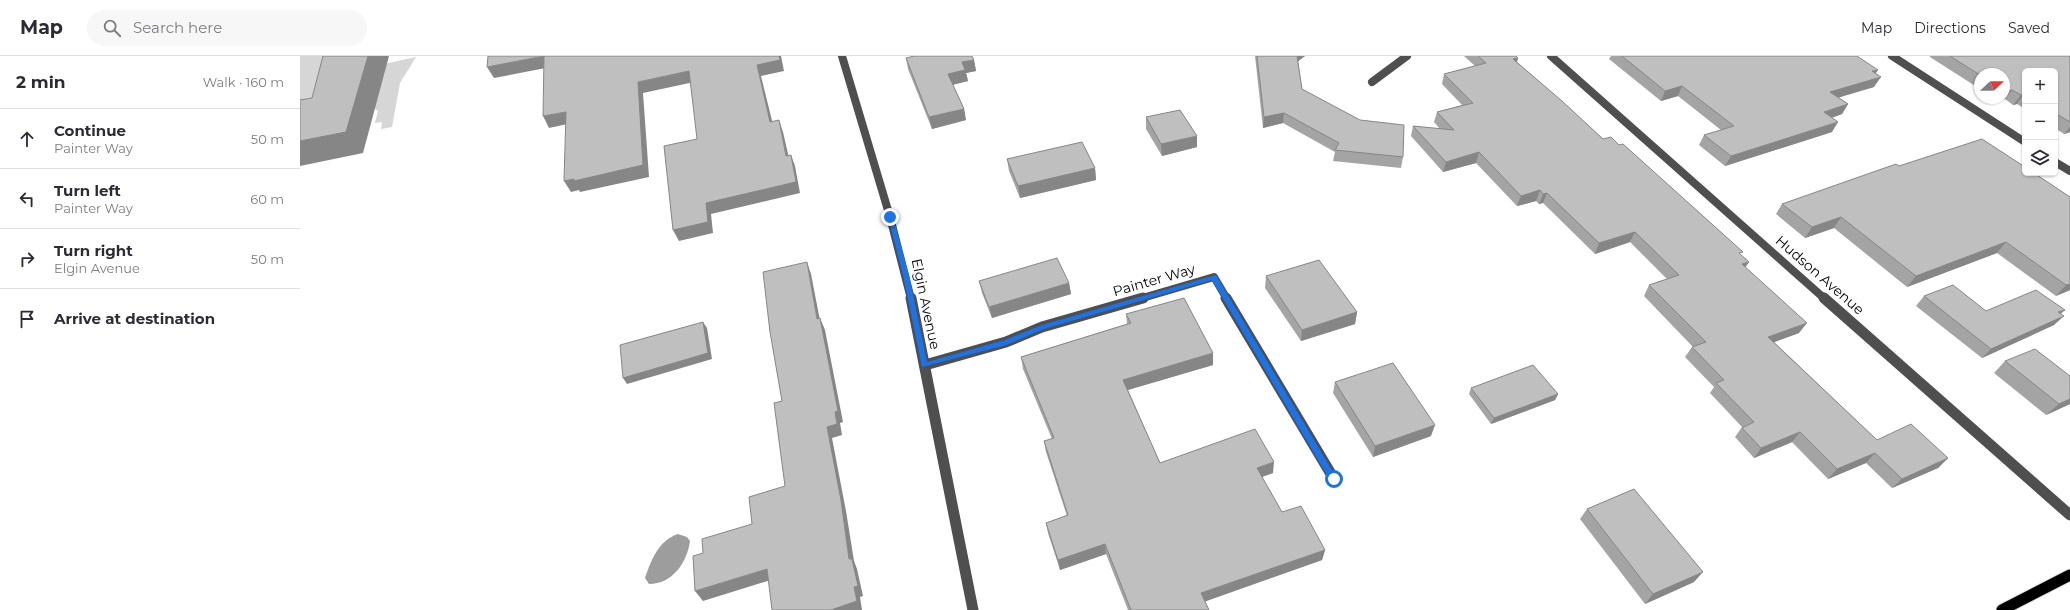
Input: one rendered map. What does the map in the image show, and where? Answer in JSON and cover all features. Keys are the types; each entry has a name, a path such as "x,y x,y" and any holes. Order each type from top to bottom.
{"main road":[{"path":"2002,610 2070,575"}],"street":[{"name":"Elgin Avenue","path":"842,56 906,275 973,610"},
{"path":"1372,82 1407,56"},
{"name":"Hudson Avenue","path":"1551,56 2070,514"},
{"path":"1892,56 2022,140"},
{"path":"2058,164 2070,172"},
{"name":"Painter Way","path":"925,365 1006,342 1042,327 1214,277 1334,479"}],"shaded area":[{"path":"300,56 343,56 352,71 416,57 400,83 392,127 381,129 382,122 375,123 378,111 375,109 300,124"},
{"path":"678,534 687,537 690,541 686,557 682,564 677,571 665,580 649,584 645,578 653,558 666,541"}],"building":[{"path":"323,56 368,56 346,132 300,141 300,100 312,98"},
{"path":"488,56 544,56 487,67"},
{"path":"544,56 779,56 780,60 757,65 770,122 779,120 786,156 791,155 796,182 706,203 708,222 673,230 664,146 697,139 689,71 638,82 643,165 574,181 574,179 564,181 566,112 543,116"},
{"path":"914,56 972,56 974,60 962,62 965,70 948,74 964,109 929,117 906,58"},
{"path":"1257,56 1297,56 1302,89 1360,120 1404,125 1403,157 1335,150 1339,143 1284,113 1264,117"},
{"path":"1478,56 1516,56 1518,58 1513,59 1603,139 1611,137 1619,145 1623,144 1743,252 1739,253 1749,262 1742,264 1807,323 1768,337 1877,440 1911,424 1948,458 1902,479 1875,453 1837,469 1800,432 1761,448 1742,428 1754,422 1716,383 1724,380 1692,347 1706,342 1649,285 1679,275 1635,232 1599,243 1547,193 1543,194 1540,190 1521,196 1479,152 1446,162 1413,126 1454,130 1437,112 1473,103 1444,74 1486,63"},
{"path":"1622,56 1857,56 1878,70 1872,71 1881,77 1830,92 1848,104 1824,112 1838,122 1731,156 1704,135 1734,126 1682,86 1665,91"},
{"path":"1950,56 2070,56 2070,122 2058,115 2058,68 2022,68 2021,95 2010,90 2010,68 1974,68 1974,71"},
{"path":"1180,110 1197,136 1161,144 1146,117"},
{"path":"1982,139 2022,165 2022,176 2038,176 2070,197 2070,284 2066,285 2006,242 1916,276 1841,217 1812,227 1782,204 1896,164 1899,166"},
{"path":"1082,142 1095,168 1018,186 1007,159"},
{"path":"1057,258 1069,283 989,307 979,281"},
{"path":"1319,260 1357,312 1302,330 1266,276"},
{"path":"807,262 817,319 820,318 838,411 835,412 837,424 827,427 841,500 849,559 852,559 858,586 854,587 857,601 831,610 772,610 767,569 695,591 693,556 703,553 702,539 752,524 749,497 785,486 774,403 782,401 770,332 763,272"},
{"path":"1953,285 1986,311 2036,290 2065,310 2058,312 2064,316 1991,349 1924,296"},
{"path":"1184,298 1213,353 1123,380 1160,463 1255,429 1274,462 1257,468 1282,512 1301,506 1325,550 1201,593 1209,610 1131,610 1105,544 1058,560 1046,523 1068,515 1044,441 1054,438 1021,357 1131,323 1126,314"},
{"path":"703,322 708,353 623,378 620,345"},
{"path":"2035,349 2070,376 2070,399 2059,404 2005,361"},
{"path":"1393,363 1435,425 1375,446 1335,382"},
{"path":"1533,365 1558,394 1494,418 1471,388"},
{"path":"1634,489 1703,572 1653,594 1587,509"}],"route":[{"path":"890,217 906,275 925,365 1006,342 1042,327 1214,277 1334,479"}]}
